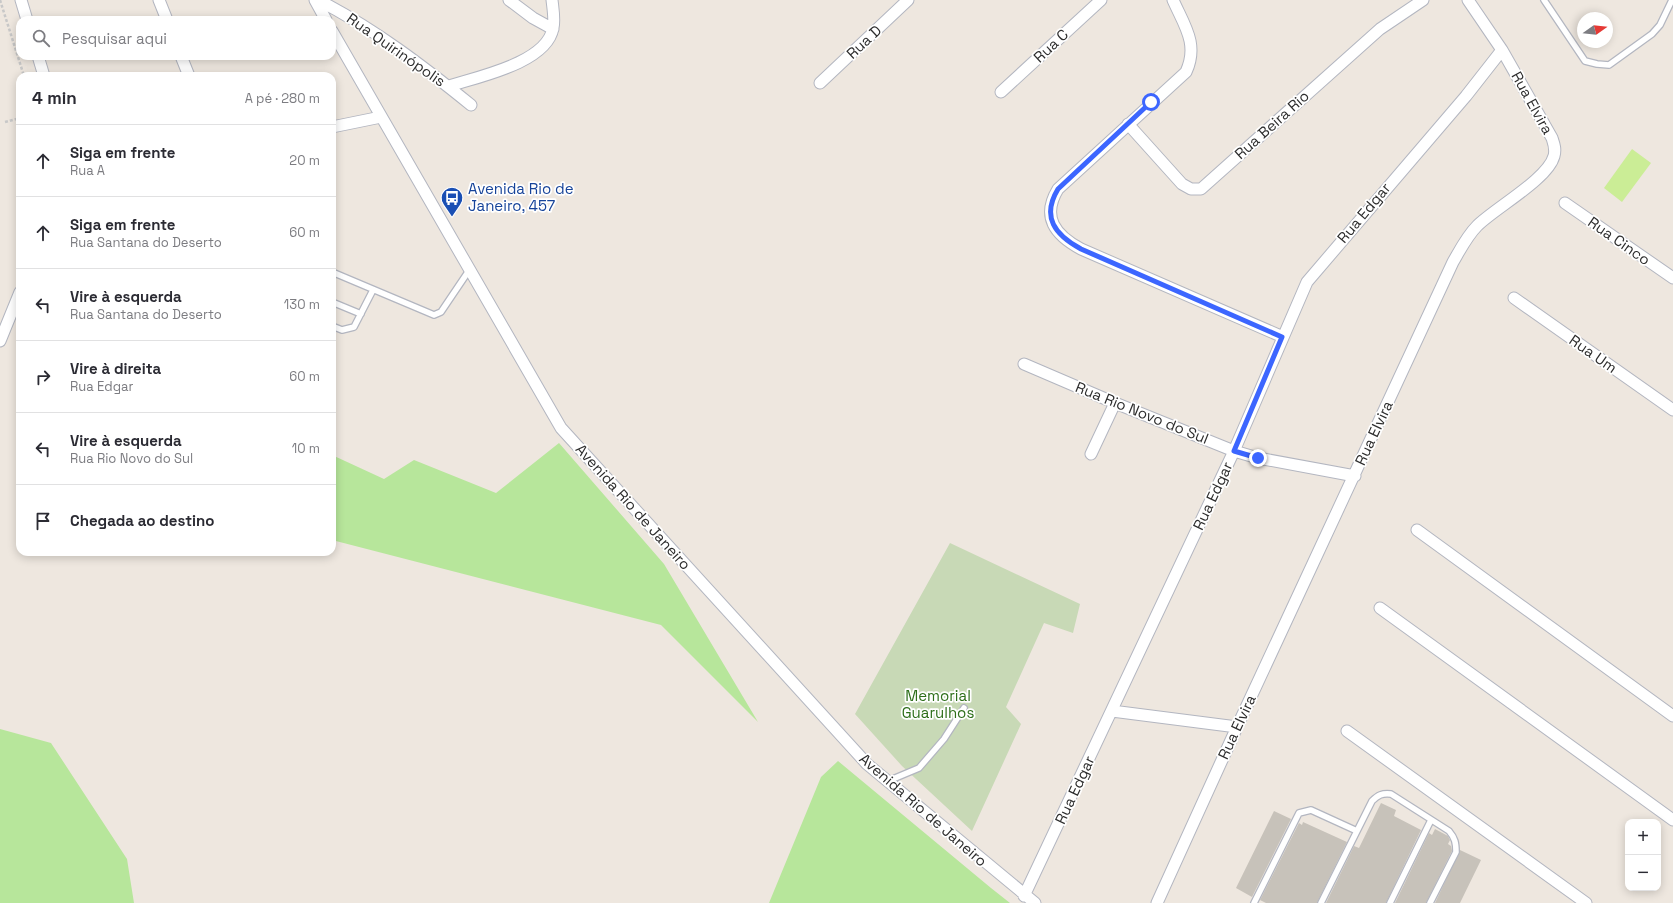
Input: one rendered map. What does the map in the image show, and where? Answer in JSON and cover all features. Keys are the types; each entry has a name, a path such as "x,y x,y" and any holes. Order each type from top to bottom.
{"street":[{"path":"21,0 26,16"},
{"path":"159,0 165,16"},
{"path":"315,0 324,16"},
{"name":"Rua Quirinópolis","path":"318,0 386,40 471,105"},
{"path":"509,0 533,18 553,29"},
{"path":"448,86 521,62 535,54 544,45 553,29 552,0"},
{"name":"Rua D","path":"820,83 908,0"},
{"name":"Rua C","path":"1001,92 1101,0"},
{"path":"1173,0 1192,44 1189,65 1186,72 1058,189 1052,199 1051,218 1057,232 1066,241 1081,249 1282,337"},
{"name":"Rua Beira Rio","path":"1128,124 1182,184 1191,189 1201,189 1380,29 1423,0"},
{"name":"Rua Elvira","path":"1158,903 1237,727 1355,476 1453,262 1465,241 1477,226 1537,178 1550,165 1554,156 1555,147 1552,138 1502,50 1468,0"},
{"name":"Avenida Rio de Janeiro","path":"336,38 561,428 867,764 1024,896 1035,903"},
{"name":"Rua Edgar","path":"1024,896 1234,451 1307,282 1466,96 1502,50"},
{"path":"39,60 43,72"},
{"path":"183,60 187,72"},
{"path":"336,126 381,117"},
{"name":"Rua Cinco","path":"1565,203 1673,278"},
{"name":"Rua Um","path":"1514,298 1673,410"},
{"path":"0,341 16,302"},
{"name":"Rua Rio Novo do Sul","path":"1024,364 1115,403 1234,451 1258,458 1355,476"},
{"path":"1091,454 1115,403"},
{"path":"1417,530 1673,716"},
{"path":"1380,608 1673,820"},
{"path":"1112,711 1237,727"},
{"path":"1346,731 1586,903"}],"lane":[{"path":"1544,0 1585,60 1597,64 1609,65 1652,34 1660,25 1672,0"},
{"path":"336,274 434,316 441,312 470,269"},
{"path":"336,328 342,330 354,327 373,290"},
{"path":"336,304 361,314"},
{"path":"888,781 919,768 944,739 964,708"},
{"path":"1321,903 1372,801 1384,793 1391,794 1449,831 1454,836 1456,852 1430,903"},
{"path":"1254,903 1299,813 1311,810 1357,831"},
{"path":"1390,903 1431,820"}],"path":[{"path":"0,0 16,51"},
{"path":"19,60 23,72"},
{"path":"6,122 16,119"}],"green space":[{"path":"1632,149 1651,163 1622,202 1604,188"},
{"path":"559,443 664,564 758,722 661,625 336,541 336,457 384,479 414,460 496,493"},
{"name":"Memorial Guarulhos","path":"950,543 1080,604 1073,633 1044,623 1006,707 1021,724 972,831 902,766 855,714"},
{"path":"0,729 51,743 127,859 134,903 0,903"},
{"path":"838,761 1010,903 769,903 821,777"}],"building":[{"path":"1381,803 1396,810 1394,816 1421,830 1386,903 1326,903 1354,846 1359,848"},
{"path":"1274,811 1291,819 1252,897 1236,888"},
{"path":"1303,822 1347,842 1317,903 1266,903 1260,900 1299,823 1302,825"},
{"path":"1435,829 1448,836 1450,840 1448,844 1451,846 1452,851 1426,903 1395,903 1429,833 1432,835"},
{"path":"1460,850 1481,860 1460,903 1435,903"}],"place":[{"name":"Avenida Rio de Janeiro, 457","path":"452,218"}],"route":[{"path":"1151,102 1058,189 1052,199 1051,218 1057,232 1066,241 1081,249 1282,337 1234,451 1258,458"}]}
